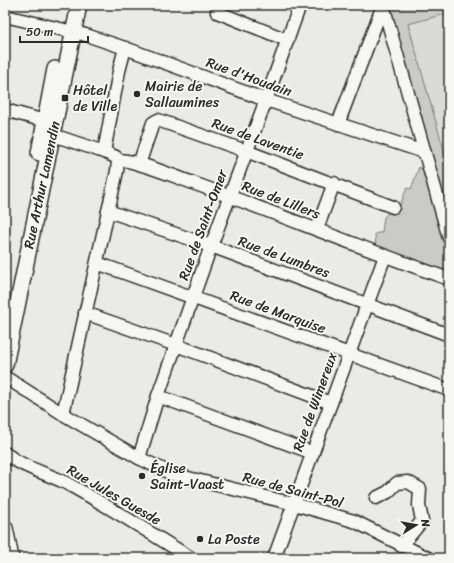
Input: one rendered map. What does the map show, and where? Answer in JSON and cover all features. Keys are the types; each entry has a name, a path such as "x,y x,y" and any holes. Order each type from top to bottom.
{"main road":[{"name":"Rue Arthur Lamendin","path":"68,32 69,5"},
{"name":"Rue Arthur Lamendin","path":"5,315 68,32 79,5"},
{"name":"Rue Arthur Lamendin","path":"5,365 47,129"},
{"path":"5,528 11,558"}],"street":[{"path":"220,5 217,12 287,40"},
{"name":"Rue de Saint-Omer","path":"139,458 158,396 211,246 300,5"},
{"path":"338,124 383,5"},
{"path":"383,5 449,238"},
{"name":"Rue d'Houdain","path":"5,16 86,35 266,100 424,152"},
{"path":"104,152 107,129 125,48"},
{"name":"Rue de Lillers","path":"5,110 116,157 118,160 139,164 449,279"},
{"name":"Rue de Laventie","path":"139,164 153,123 158,120 246,150 393,207"},
{"path":"63,414 117,171 118,160"},
{"path":"317,230 334,183"},
{"name":"Rue de Lumbres","path":"108,211 211,246 449,335"},
{"name":"Rue de Wimereux","path":"274,558 348,353 368,304 385,256"},
{"name":"Rue de Marquise","path":"97,263 449,390"},
{"path":"85,312 331,403"},
{"name":"Rue de Saint-Pol","path":"5,377 63,414 139,458 172,474 294,504 354,522 428,558"},
{"path":"158,396 313,453"},
{"name":"Rue Jules Guesde","path":"5,453 20,463 66,483 122,515 191,558"},
{"path":"5,465 20,463"},
{"path":"376,498 388,492 397,483 408,482 420,489 419,505 422,521 401,546"}],"shaded area":[{"path":"386,5 449,5 449,13 408,24 449,168 449,226"},
{"path":"449,5 449,258 422,169 417,143 384,23"},
{"path":"419,167 422,169 449,258 449,276 376,247 375,234 382,232 384,217 391,210 398,210 407,188 411,189"}],"place":[{"name":"Mairie de Sallaumines","path":"137,94"},
{"name":"Hôtel de Ville","path":"65,98"},
{"name":"Église Saint-Vaast","path":"142,476"},
{"name":"La Poste","path":"200,539"}]}
